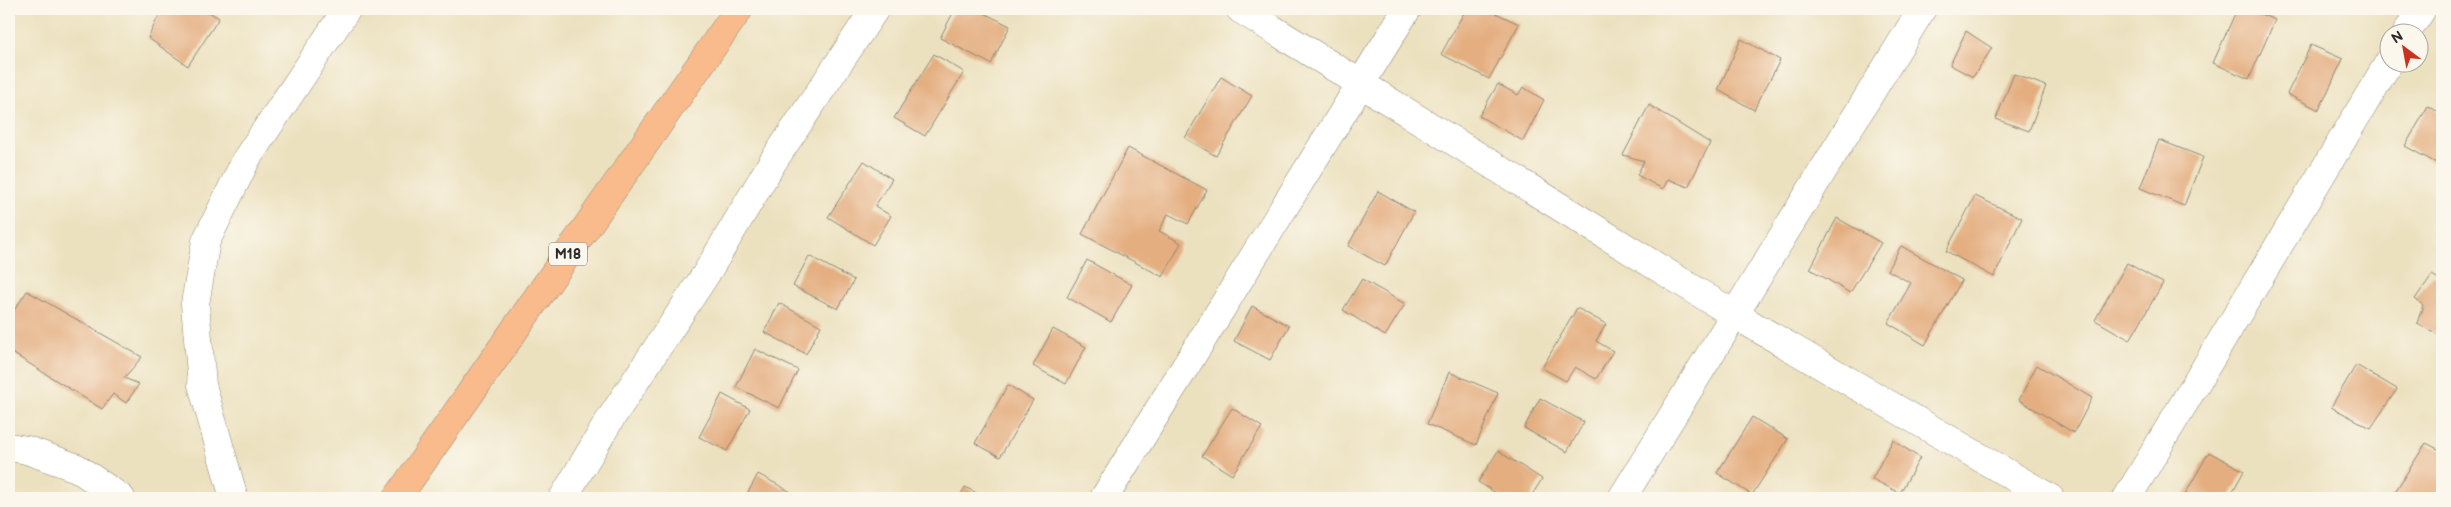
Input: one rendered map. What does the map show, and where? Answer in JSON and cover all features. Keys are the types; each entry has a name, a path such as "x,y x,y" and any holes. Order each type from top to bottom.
{"main road":[{"name":"M18","path":"397,498 739,9"}],"street":[{"path":"234,498 202,385 195,304 206,240 247,158 347,9"},
{"path":"563,498 609,421 706,274 772,163 875,9"},
{"path":"1240,9 1735,315 2050,498"},
{"path":"1104,498 1406,9"},
{"path":"1622,498 1922,9"},
{"path":"2414,22 2422,9"},
{"path":"2126,498 2383,72"},
{"path":"9,446 27,450 77,468 121,498"}],"building":[{"path":"162,9 204,9 219,18 188,66 148,38"},
{"path":"955,9 976,9 1010,26 991,64 940,38"},
{"path":"1466,9 1487,9 1519,24 1489,79 1441,54"},
{"path":"2237,9 2248,9 2275,20 2249,79 2213,63"},
{"path":"1966,31 1992,48 1973,77 1950,65"},
{"path":"1741,39 1780,60 1754,110 1718,90"},
{"path":"2311,45 2343,59 2319,110 2287,94"},
{"path":"934,54 964,72 925,136 894,118"},
{"path":"2014,74 2046,86 2029,131 1996,119"},
{"path":"1221,77 1252,96 1216,156 1185,138"},
{"path":"1498,84 1518,95 1523,87 1544,100 1523,141 1479,116"},
{"path":"1649,105 1710,143 1688,187 1668,179 1663,189 1637,175 1644,161 1623,155"},
{"path":"2428,106 2442,114 2442,161 2440,165 2405,146"},
{"path":"2159,140 2203,157 2184,206 2140,188"},
{"path":"1128,148 1207,190 1188,224 1168,214 1159,231 1181,243 1163,277 1082,234"},
{"path":"864,161 892,179 875,206 891,216 873,245 828,217"},
{"path":"1378,191 1414,212 1385,266 1348,246"},
{"path":"1975,196 2022,218 1994,277 1946,251"},
{"path":"1837,218 1881,243 1850,293 1810,269"},
{"path":"1901,246 1962,280 1925,345 1888,323 1911,283 1887,270"},
{"path":"809,256 854,280 838,309 793,286"},
{"path":"1087,260 1132,285 1111,322 1067,297"},
{"path":"2127,263 2163,283 2130,340 2095,320"},
{"path":"2432,275 2442,281 2442,327 2438,335 2417,323 2423,305 2415,299"},
{"path":"1362,279 1405,304 1385,336 1343,310"},
{"path":"27,291 142,357 124,378 139,384 126,403 113,394 102,409 9,351 9,318"},
{"path":"779,303 821,326 806,354 764,332"},
{"path":"1252,306 1289,326 1270,360 1234,341"},
{"path":"1577,308 1606,324 1596,341 1613,351 1596,379 1575,367 1566,381 1542,368"},
{"path":"1053,329 1086,347 1066,384 1033,366"},
{"path":"755,349 798,370 779,408 736,387"},
{"path":"2037,365 2092,398 2074,433 2019,400"},
{"path":"2356,365 2397,389 2371,428 2331,407"},
{"path":"1449,372 1498,393 1476,445 1427,424"},
{"path":"1008,385 1033,400 1000,457 975,443"},
{"path":"722,394 750,409 727,451 699,437"},
{"path":"1540,398 1584,422 1567,452 1524,428"},
{"path":"1232,408 1262,427 1232,475 1202,456"},
{"path":"1752,417 1788,439 1752,495 1717,473"},
{"path":"1893,440 1920,458 1900,493 1872,479"},
{"path":"2426,443 2442,451 2442,498 2391,498"},
{"path":"1498,451 1542,479 1530,498 1504,498 1478,482"},
{"path":"2209,452 2244,471 2229,498 2183,498"},
{"path":"758,474 791,492 787,498 745,498"},
{"path":"965,487 986,498 959,498"}]}
